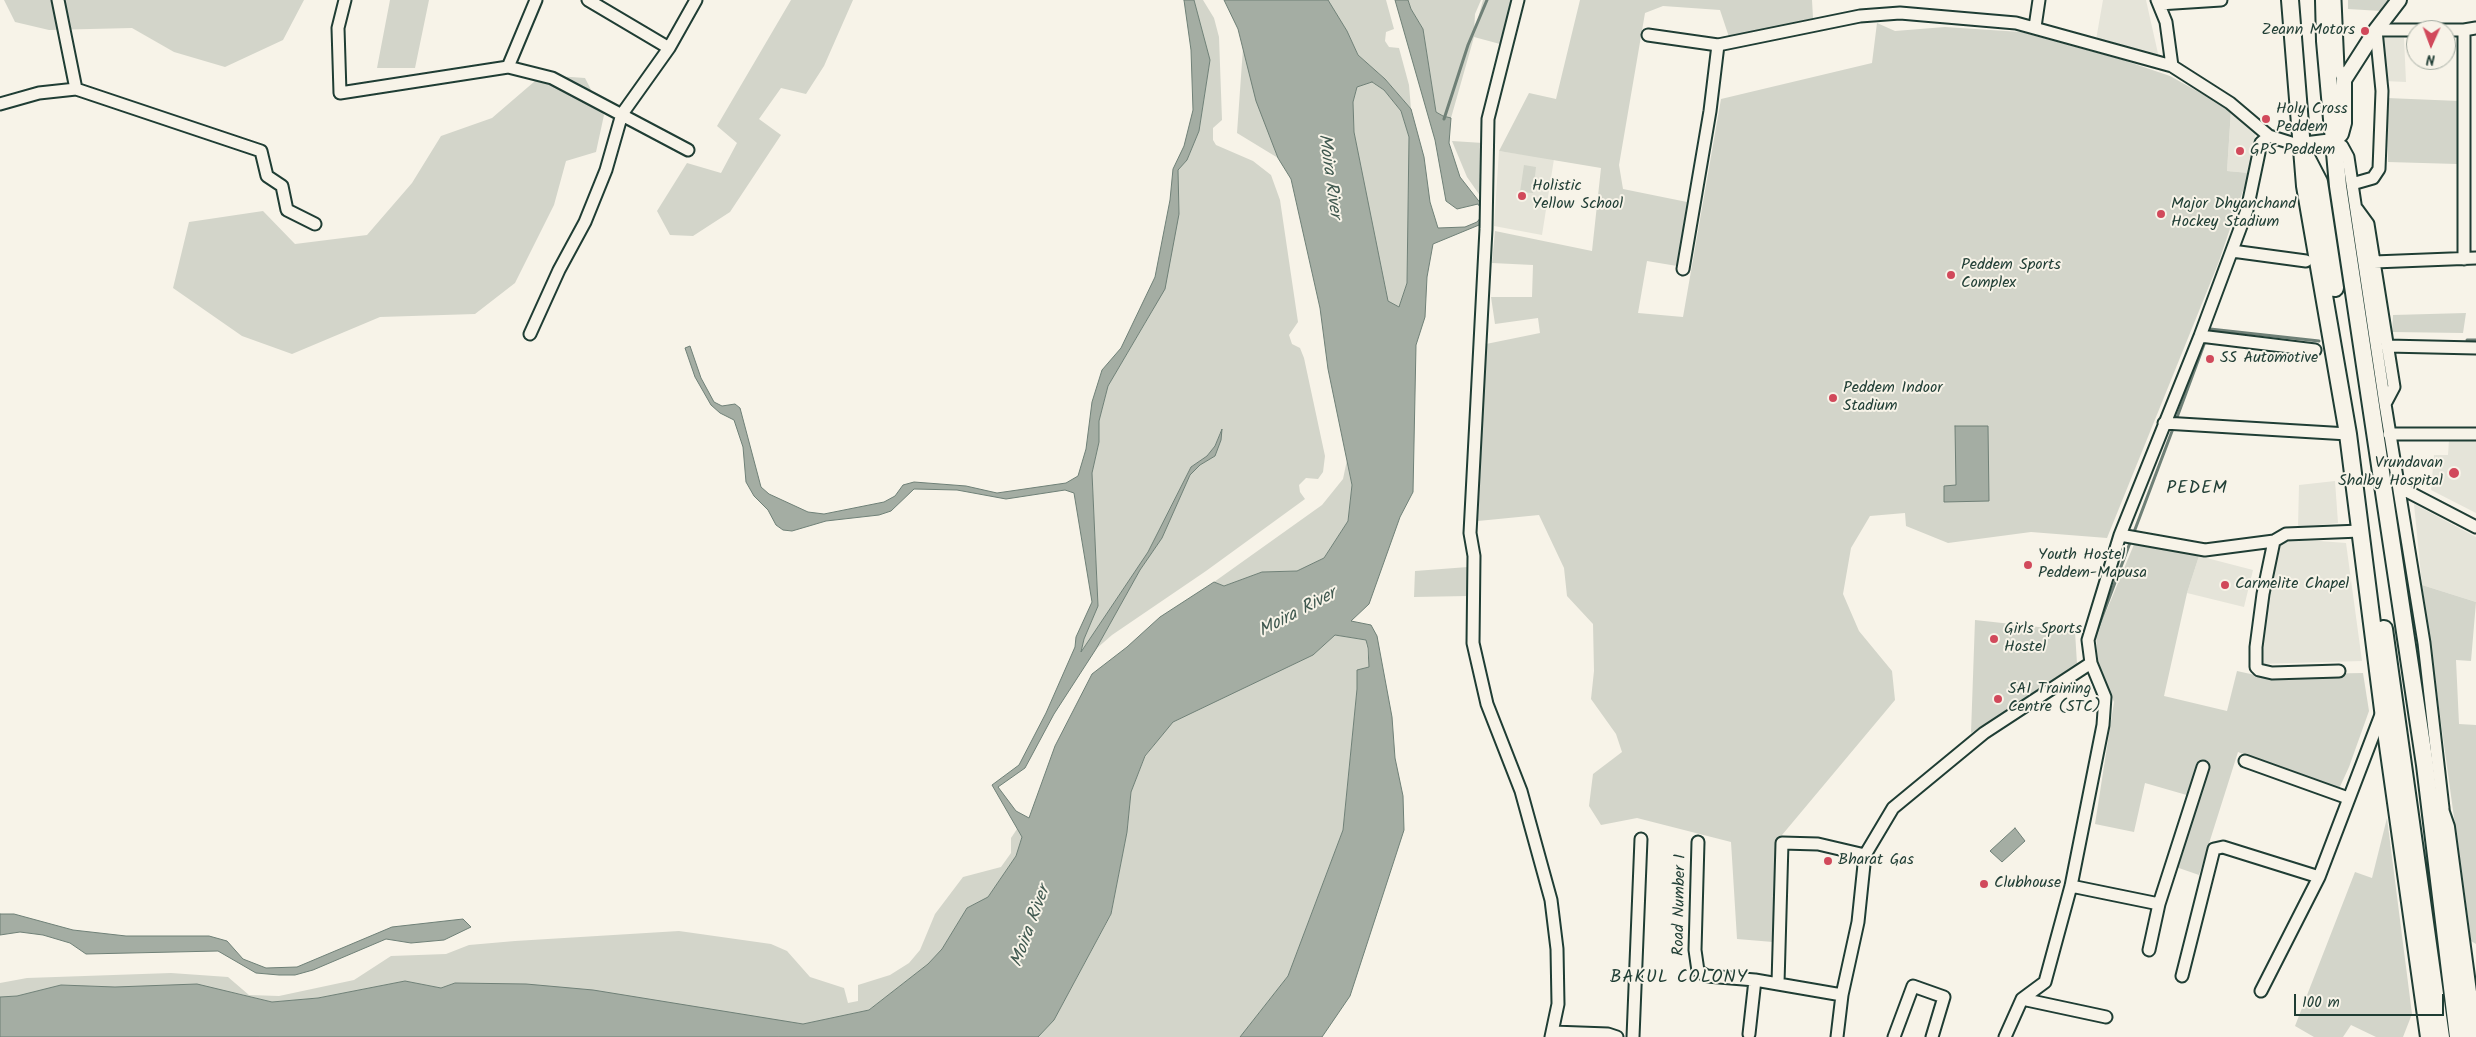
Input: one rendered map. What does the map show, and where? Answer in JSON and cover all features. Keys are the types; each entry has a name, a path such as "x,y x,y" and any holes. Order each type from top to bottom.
{"highway":[{"path":"2290,0 2305,186 2348,434 2383,710 2429,1037"},
{"path":"2324,0 2333,142 2425,765 2458,1037"},
{"path":"2301,146 2333,142"},
{"path":"2301,146 2319,182 2441,1037"},
{"path":"2425,765 2446,827 2469,960 2474,1037"}],"main road":[{"path":"2333,142 2341,134 2344,123 2344,80 2376,30 2399,0"}],"street":[{"path":"58,0 76,89"},
{"path":"345,0 338,28 340,93 508,67 552,78 688,150"},
{"path":"508,67 536,0"},
{"path":"588,0 669,48"},
{"path":"530,334 559,270 585,222 606,170 622,114 669,48 696,0"},
{"path":"1518,0 1488,119 1486,229 1470,533 1474,556 1473,643 1486,704 1521,790 1551,900 1557,949 1558,1004 1552,1034 1608,1034 1616,1037"},
{"path":"2036,27 2039,0"},
{"path":"2335,0 2338,68 2344,80"},
{"path":"2172,66 2166,22 2158,2 2215,1"},
{"path":"1648,35 1718,45 1860,16 1900,13 2016,23 2172,66 2230,103 2269,136 2301,146"},
{"path":"2352,184 2373,178 2379,168 2382,91 2376,30 2470,29 2464,259"},
{"path":"1683,269 1710,111 1718,45"},
{"path":"0,104 39,93 76,89 261,151 267,176 282,186 287,210 315,224"},
{"path":"2005,1037 2022,999 2045,982 2071,886 2103,725 2105,697 2092,663 2088,640 2120,535 2232,251 2247,210 2261,143 2269,136"},
{"path":"2333,142 2342,146 2348,157 2385,404 2424,643 2446,827"},
{"path":"2355,207 2368,224 2394,387 2385,404"},
{"path":"2232,251 2306,261"},
{"path":"2374,262 2476,258"},
{"path":"2200,336 2315,350"},
{"path":"2387,346 2476,348"},
{"path":"2164,423 2348,434"},
{"path":"2390,434 2476,434"},
{"path":"2399,486 2476,527"},
{"path":"2120,535 2205,550 2274,541 2286,534 2360,530"},
{"path":"2274,541 2263,594 2256,647 2256,667 2259,670 2272,672 2339,670"},
{"path":"1836,1037 1842,996 1858,922 1865,855 1893,808 1984,733 2092,663"},
{"path":"2260,991 2319,877 2383,710"},
{"path":"2246,761 2348,798"},
{"path":"2148,950 2159,904 2203,768"},
{"path":"1633,1037 1641,839"},
{"name":"Road Number 1","path":"1698,842 1695,950 1698,971 1707,976 1755,980 1842,996"},
{"path":"1778,984 1782,843 1818,844 1865,855"},
{"path":"2182,976 2214,849 2223,847 2319,877"},
{"path":"2071,886 2159,904"},
{"path":"1749,1034 1755,980"},
{"path":"1894,1037 1913,986 1944,997 1932,1037"},
{"path":"2022,999 2106,1017"}],"shaded area":[{"path":"4,0 304,0 283,40 225,67 174,52 132,28 49,30 15,22"},
{"path":"390,0 429,0 415,68 377,68"},
{"path":"791,0 853,0 824,66 806,94 781,88 759,119 781,135 730,212 693,236 670,235 657,211 687,163 721,173 737,143 717,126"},
{"path":"1194,0 1203,0 1214,18 1219,37 1222,120 1213,128 1213,140 1216,145 1253,161 1271,175 1280,200 1298,322 1289,335 1292,344 1300,348 1304,358 1325,456 1323,472 1318,479 1306,478 1299,485 1300,492 1305,499 1206,571 1112,635 1096,649 1140,570 1162,538 1190,475 1200,465 1215,456 1221,430 1215,446 1207,456 1191,467 1148,552 1081,652 1084,639 1098,606 1092,473 1099,442 1099,421 1108,386 1153,310 1179,214 1178,170 1187,160 1199,131 1210,60"},
{"path":"1328,0 1386,0 1394,29 1386,32 1385,41 1389,47 1399,48 1409,85 1411,109 1385,79 1358,55 1347,31"},
{"path":"1408,0 1481,0 1475,14 1474,33 1483,0 1512,0 1500,44 1474,37 1451,118 1436,112 1423,29"},
{"path":"1580,0 1812,0 1813,18 1729,37 1720,10 1663,6 1645,13 1619,165 1623,189 1687,202 1677,266 1647,261 1638,313 1683,317 1721,99 1872,63 1877,23 1895,31 1945,27 2021,32 2123,60 2170,76 2231,110 2227,171 2249,173 2218,264 2107,538 2031,532 1948,543 1906,526 1905,513 1870,516 1851,548 1843,594 1859,631 1892,671 1895,700 1777,841 1773,942 1737,939 1731,842 1637,818 1601,825 1589,806 1593,774 1622,752 1616,734 1591,699 1594,671 1593,624 1567,596 1564,568 1539,515 1478,521 1486,344 1540,333 1538,318 1495,324 1491,297 1532,297 1533,265 1492,263 1495,231 1592,251 1601,168 1499,151 1529,93 1556,99"},
{"path":"2103,0 2146,0 2159,58 2096,40"},
{"path":"2348,0 2389,0 2381,11 2348,9"},
{"path":"2381,38 2404,38 2406,82 2384,81"},
{"path":"1243,48 1246,59 1278,158 1237,133"},
{"path":"542,75 585,78 604,115 596,152 566,161 554,205 515,283 475,314 380,317 292,354 242,336 173,288 189,222 263,211 295,244 367,235 412,183 441,136 492,118"},
{"path":"1371,82 1384,90 1401,111 1409,137 1407,283 1399,307 1388,302 1354,132 1353,102 1357,87"},
{"path":"2387,98 2459,101 2457,164 2388,162"},
{"name":"GPS Peddem","path":"2231,110 2256,130 2249,173 2227,171"},
{"path":"1452,141 1483,143 1481,197 1467,177"},
{"name":"Holistic Yellow School","path":"1499,151 1554,159 1542,235 1494,226"},
{"path":"1524,165 1536,167 1533,193 1520,192"},
{"path":"2466,313 2463,333 2392,332 2393,315"},
{"name":"Vrundavan Shalby Hospital","path":"2449,440 2476,441 2476,513 2431,490 2434,455 2448,455"},
{"path":"1347,460 1352,485 1348,521 1324,558 1297,571 1262,572 1224,586 1214,582 1322,505 1343,479"},
{"path":"2335,481 2338,523 2298,527 2299,485"},
{"path":"2414,504 2476,537 2476,602 2422,585"},
{"path":"2280,538 2346,543 2362,661 2258,664 2274,552"},
{"path":"2135,542 2199,556 2187,593 2164,696 2227,711 2237,671 2255,675 2363,673 2369,711 2349,767 2338,791 2238,752 2199,875 2176,867 2197,798 2145,783 2134,832 2095,824 2114,702 2098,664 2096,636"},
{"name":"Carmelite Chapel","path":"2199,556 2253,570 2244,607 2187,593"},
{"path":"1468,567 1467,596 1414,597 1415,571"},
{"path":"2422,585 2476,602 2471,661 2456,660 2459,724 2476,725 2476,944 2471,941"},
{"name":"SAI Training Centre (STC)","path":"1975,620 2075,631 2077,664 1971,733"},
{"path":"1335,635 1366,640 1369,667 1357,670 1357,689 1343,830 1288,976 1240,1037 1038,1037 1054,1020 1111,915 1127,832 1131,792 1145,757 1172,722 1313,655"},
{"path":"2387,818 2412,1014 2403,1037 2376,1037 2351,1025 2343,1037 2314,1037 2295,1026 2355,872 2372,878"},
{"path":"1017,829 1022,837 1016,856 988,897 967,908 942,949 928,964 869,1010 803,1024 455,983 441,988 405,981 318,998 272,1002 236,993 61,985 17,996 0,997 0,983 27,978 171,973 228,977 249,995 279,996 354,980 391,956 446,954 469,945 515,941 679,931 771,944 787,951 810,977 844,988 848,1003 858,1001 858,985 890,975 909,963 920,950 935,914 963,877 1001,867 1011,853 1011,838"}],"water":[{"name":"Moira River","path":"1184,0 1194,0 1210,60 1199,131 1187,160 1178,170 1179,214 1165,289 1108,386 1099,421 1099,442 1092,473 1098,606 1084,639 1081,652 1148,552 1191,467 1207,456 1215,446 1222,429 1221,440 1215,456 1200,465 1190,475 1162,538 1140,570 1096,649 1054,714 1025,768 998,787 1016,811 1029,818 1055,746 1092,674 1127,647 1160,617 1214,582 1224,586 1262,572 1297,571 1324,558 1348,521 1352,485 1328,369 1320,308 1291,179 1278,158 1256,101 1238,29 1224,0 1328,0 1347,31 1358,55 1385,79 1411,109 1424,157 1430,202 1438,228 1465,227 1477,222 1482,216 1481,209 1478,204 1457,209 1446,201 1435,140 1395,0 1408,0 1423,29 1436,112 1451,118 1449,143 1460,177 1485,209 1485,220 1479,225 1433,244 1427,277 1425,317 1416,345 1413,492 1400,517 1369,604 1351,621 1371,625 1377,636 1392,717 1395,758 1403,796 1404,830 1350,996 1322,1037 1240,1037 1288,976 1343,830 1357,689 1357,670 1369,667 1366,640 1335,635 1313,655 1173,722 1145,756 1131,792 1127,832 1111,914 1054,1020 1038,1037 0,1037 0,997 17,996 61,985 115,987 197,984 272,1002 318,998 405,981 441,988 455,983 526,984 593,990 803,1024 869,1010 928,964 942,949 967,908 988,897 1016,856 1022,837 992,785 1019,765 1046,713 1075,647 1076,637 1092,602 1074,493 1065,490 1006,499 957,490 914,489 891,511 879,515 826,521 792,531 783,530 776,525 768,510 754,496 746,482 743,447 734,420 720,413 711,405 695,377 685,348 690,346 701,378 714,402 722,406 735,404 740,408 761,487 769,494 808,512 824,514 884,502 895,496 903,485 914,482 966,486 997,493 1066,483 1078,476 1086,449 1092,402 1102,370 1121,348 1155,277 1170,200 1173,169 1184,146 1193,110 1191,50","holes":["1372,82 1384,90 1401,111 1409,137 1407,283 1399,307 1388,301 1354,132 1353,102 1357,87"]},
{"path":"1955,426 1988,426 1989,501 1944,502 1944,486 1956,485"},
{"path":"2015,828 2025,841 2002,862 1990,851"},
{"path":"0,914 14,914 73,930 126,936 209,936 227,941 243,959 266,968 297,967 392,927 463,919 471,927 444,940 411,943 386,939 313,970 295,975 279,975 256,973 218,951 86,954 70,943 43,935 20,932 0,935"}],"waterway":[{"path":"1444,119 1468,45 1487,0"},
{"path":"2208,334 2210,329 2319,341"},
{"path":"2176,420 2206,339"},
{"path":"2467,340 2476,340"},
{"path":"2096,633 2174,426"}],"place":[{"name":"Zeann Motors","path":"2365,31"},
{"name":"Holy Cross Peddem","path":"2266,119"},
{"name":"GPS Peddem","path":"2240,151"},
{"name":"Holistic Yellow School","path":"1522,196"},
{"name":"Major Dhyanchand Hockey Stadium","path":"2161,214"},
{"name":"Peddem Sports Complex","path":"1951,275"},
{"name":"SS Automotive","path":"2210,359"},
{"name":"Peddem Indoor Stadium","path":"1833,398"},
{"name":"Vrundavan Shalby Hospital","path":"2454,473"},
{"name":"Youth Hostel Peddem-Mapusa","path":"2028,565"},
{"name":"Carmelite Chapel","path":"2225,585"},
{"name":"Girls Sports Hostel","path":"1994,639"},
{"name":"SAI Training Centre (STC)","path":"1998,699"},
{"name":"Bharat Gas","path":"1828,861"},
{"name":"Clubhouse","path":"1984,884"}],"district":[{"name":"PEDEM","path":"2197,490"},
{"name":"BAKUL COLONY","path":"1679,979"}]}
